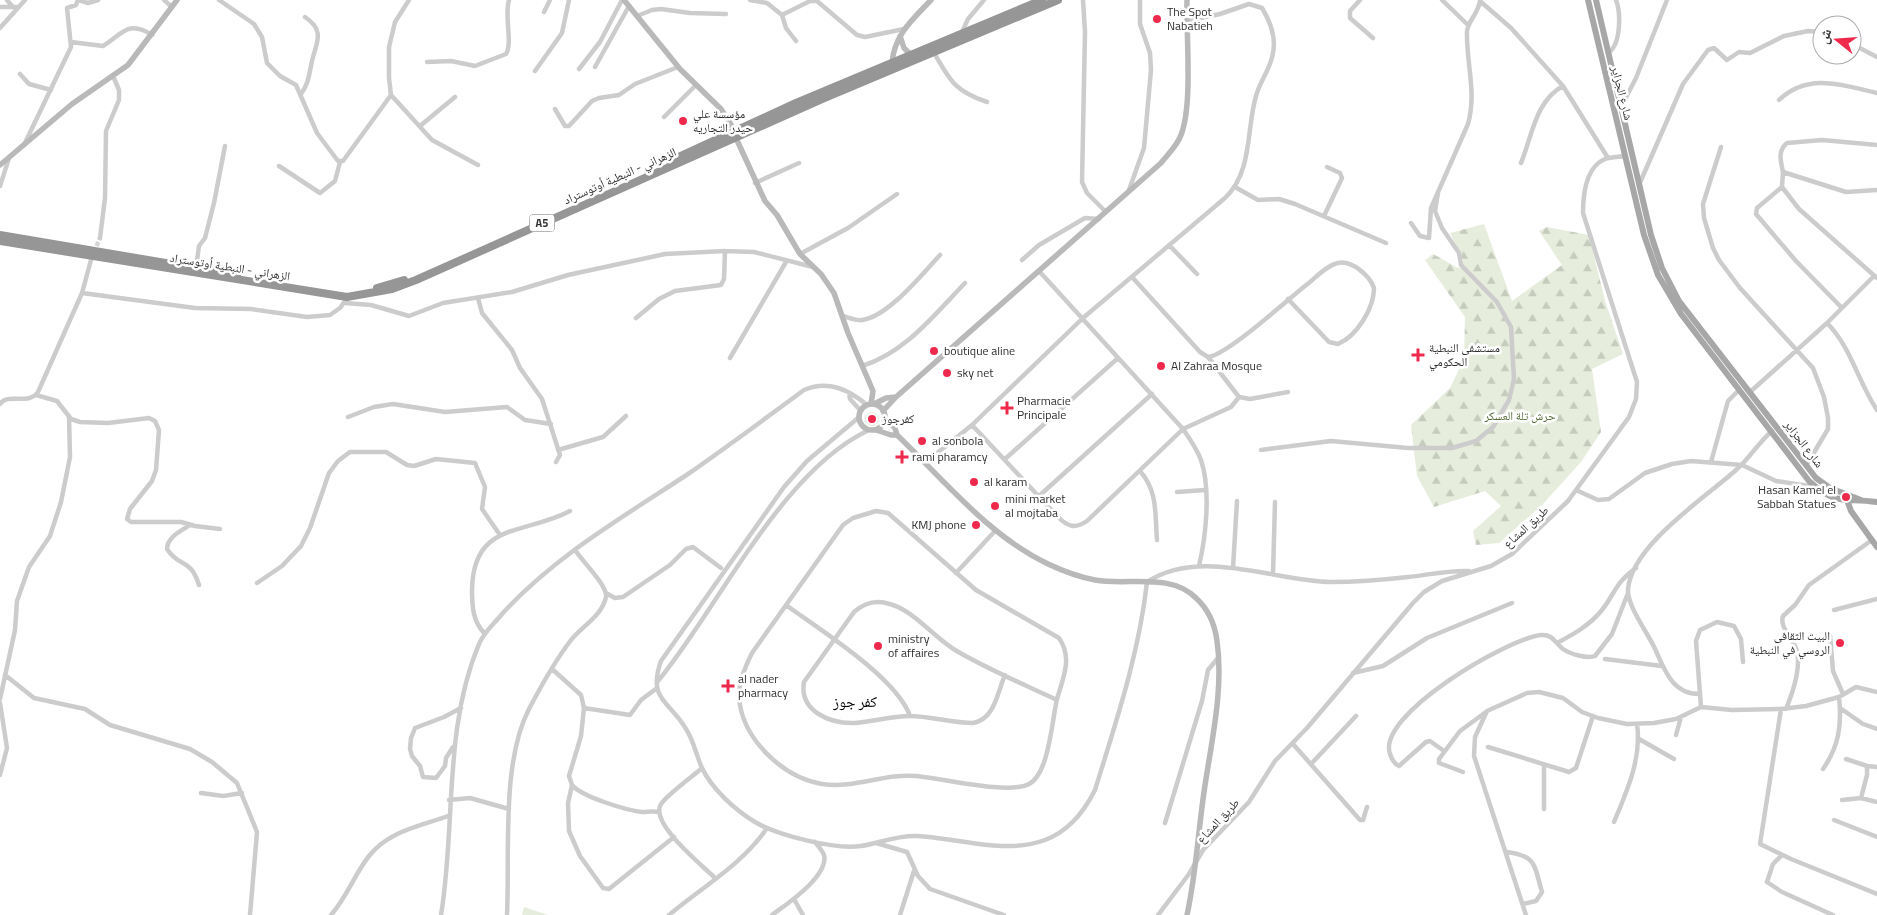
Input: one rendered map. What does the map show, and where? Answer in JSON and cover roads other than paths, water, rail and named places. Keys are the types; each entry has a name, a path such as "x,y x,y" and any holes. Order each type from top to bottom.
{"highway":[{"name":"الزهراني - النبطية أوتوستراد","path":"834,90 962,32 1042,0"},
{"name":"الزهراني - النبطية أوتوستراد","path":"0,241 196,268 347,292 380,288 484,245 834,90 1058,0"},
{"name":"الزهراني - النبطية أوتوستراد","path":"0,235 346,300 408,283 735,134"}],"main road":[{"name":"شارع الجزاير","path":"1588,0 1644,235 1658,275 1681,314 1816,487 1834,498 1847,502"},
{"name":"شارع الجزاير","path":"1596,0 1656,250 1668,283 1684,308 1822,484 1862,500"},
{"path":"1848,493 1847,502 1851,511 1877,547"},
{"path":"1847,502 1862,500 1877,502"}],"street":[{"path":"7,0 12,6"},
{"path":"0,28 25,0"},
{"path":"24,146 70,50 67,8 76,5 79,0 88,3 98,0"},
{"path":"164,0 172,7"},
{"path":"0,166 72,104 128,65 177,0"},
{"path":"220,0 254,24 262,37 268,63 280,76 296,85 317,133 333,157 340,162"},
{"path":"409,0 395,22 389,47 389,78 392,95 432,140 478,166"},
{"path":"427,62 451,61 475,66 503,56 509,47 506,18 509,0"},
{"path":"544,12 550,0"},
{"path":"535,71 562,33 569,0"},
{"path":"579,68 600,42 623,0 695,86 722,109 735,134 755,183 800,254 829,283 873,391 871,404"},
{"path":"750,0 767,3 782,15 786,28 796,41"},
{"path":"782,15 810,0 816,0 857,34 865,37 904,28"},
{"path":"962,32 968,18 984,0"},
{"path":"1083,0 1085,32 1082,182 1087,193 1106,212"},
{"path":"1129,191 1144,148 1152,70 1150,53 1140,24 1140,0"},
{"path":"883,411 896,396 1161,163 1181,135 1187,102 1187,0"},
{"path":"1360,0 1351,8 1350,18 1373,38"},
{"path":"1442,0 1468,25"},
{"path":"1608,54 1613,48 1620,22 1620,10 1616,0"},
{"path":"1621,107 1636,78 1668,0"},
{"path":"892,63 892,52 904,28 929,1"},
{"path":"1411,223 1420,236 1429,238 1430,214 1471,112 1472,88 1467,36 1468,25 1477,12 1480,1 1511,28 1562,86 1608,158 1626,156"},
{"path":"926,462 972,425 1083,318 1226,198 1235,187 1247,156 1255,99 1273,54 1273,35 1270,23 1262,8 1249,4 1220,14 1186,21"},
{"path":"594,67 628,6"},
{"path":"0,7 18,7"},
{"path":"637,16 652,10 661,9 690,13 726,14"},
{"path":"301,94 308,83 319,37 313,24 305,17"},
{"path":"70,42 102,46 123,30 129,28 152,35"},
{"path":"1640,185 1683,84 1708,50 1714,48 1727,60 1739,52 1750,52 1784,36 1798,32 1812,32"},
{"path":"900,36 904,48 911,55"},
{"path":"1862,49 1877,57"},
{"path":"933,51 955,86 972,97 987,102"},
{"path":"555,108 565,126 569,126 592,101 619,95 635,84 678,67"},
{"path":"20,74 28,84 51,90"},
{"path":"100,238 105,198 106,131 119,100 113,76"},
{"path":"1779,100 1785,94 1802,85 1825,81 1877,93"},
{"path":"664,117 695,86"},
{"path":"1521,163 1542,107 1550,95 1562,86"},
{"path":"279,166 320,193 335,181 340,162 392,95"},
{"path":"420,126 455,97"},
{"path":"1750,392 1876,277 1799,209 1782,187 1783,172 1780,155 1787,143 1822,140 1877,146"},
{"path":"196,268 199,246 205,238 214,203 225,146"},
{"path":"1721,147 1703,204 1704,218 1713,248 1719,260 1740,288 1817,375 1828,418 1825,435 1806,466"},
{"path":"0,186 9,158"},
{"name":"طريق المشاع","path":"1158,915 1203,850 1239,815 1275,761 1292,744 1424,592 1442,581 1491,566 1512,554 1568,501 1629,417 1637,394 1633,366 1583,218 1584,196 1588,179 1596,166 1608,158"},
{"path":"755,183 799,163"},
{"path":"1324,216 1342,178 1340,173 1327,167"},
{"path":"1783,172 1846,192 1877,190"},
{"path":"1235,187 1255,200 1283,200 1386,243"},
{"path":"1782,187 1757,208 1756,214 1796,261 1842,308"},
{"path":"1261,450 1331,441 1408,448 1452,448 1476,441 1493,427 1509,400 1514,379 1511,327 1497,302 1461,265 1459,253 1442,228 1435,211 1438,192"},
{"path":"800,254 848,228 897,194"},
{"path":"1022,260 1039,245 1085,218 1099,218"},
{"path":"1169,245 1197,274"},
{"path":"82,293 195,308 252,309 307,317 330,315 346,300 372,305 409,316 443,303 512,292 568,275 643,258 725,251 754,252 814,268"},
{"path":"636,318 675,290 721,285 724,279 725,251"},
{"path":"843,316 862,320 878,314 914,282 940,255"},
{"path":"36,395 82,293 91,260"},
{"path":"730,358 786,262"},
{"path":"1208,357 1222,352 1288,299 1338,263 1348,264 1357,268 1374,288 1374,294 1360,325 1352,334 1338,344 1329,342 1288,299"},
{"path":"1039,270 1184,429 1201,462 1205,490 1206,528 1199,566"},
{"path":"1132,277 1200,352 1208,357 1239,398 1256,399 1288,392"},
{"path":"862,366 884,358 904,345 965,283"},
{"path":"478,298 484,317 512,350 520,368 542,399 558,450 559,457 556,462"},
{"path":"1827,323 1835,332 1850,357 1877,410"},
{"path":"1005,459 1118,358"},
{"path":"441,915 448,862 448,816 454,747 461,707 473,661 484,633 533,582 575,550 804,390 816,385 826,384 854,394 883,411 885,418 895,428 897,435 995,531 1023,551 1072,574 1095,580 1170,583 1184,588 1196,598 1213,623 1218,658 1216,697 1197,860 1187,915"},
{"path":"1711,462 1728,401 1739,390"},
{"path":"849,392 850,399 860,410"},
{"path":"1039,496 1152,394"},
{"path":"1,400 27,399 36,395 57,401 74,420 98,424 145,419 155,421 159,430 156,470 152,481 130,509 127,519 132,522 160,520 220,529"},
{"path":"896,396 871,404 860,410 858,418 808,462 766,511 661,661 658,670 657,688 665,705 679,718 687,730 702,768 716,788 736,807 767,828 814,841 849,846 876,843 908,836 983,844 1028,844 1045,840 1075,820 1086,807 1094,790 1119,713 1144,608 1147,582"},
{"path":"972,425 1068,526 1079,526 1184,429 1231,407 1239,398"},
{"path":"348,417 374,406 393,404 445,412 506,407 525,420 550,424"},
{"path":"0,699 15,630 17,601 29,567 50,536 60,502 70,457 69,416"},
{"path":"558,450 604,436 626,416"},
{"path":"858,418 862,426 897,435"},
{"path":"658,681 774,517 808,476 843,444 884,423 885,418"},
{"path":"1444,752 1430,742 1426,742 1399,766 1393,760 1388,745 1390,739 1404,720 1444,683 1482,659 1522,640 1541,635 1551,637 1566,650 1588,657 1595,656 1612,634 1636,567 1648,548 1668,527 1742,465 1750,453 1772,432"},
{"path":"257,583 282,566 301,546 329,473 345,456 358,451 386,452 407,465 414,466 436,459 475,463 485,487 482,509 500,535"},
{"path":"1576,490 1598,500 1609,499 1645,473 1660,467 1691,461 1742,465 1782,482 1816,487"},
{"path":"1140,471 1148,480 1153,491 1158,540"},
{"path":"1177,492 1205,490"},
{"path":"1232,568 1236,501"},
{"path":"1273,574 1274,502"},
{"path":"484,633 476,624 473,611 474,571 484,546 500,535 520,527 554,520 570,511"},
{"path":"766,511 774,517"},
{"path":"876,511 888,513 956,573 988,598 1059,638 1065,646 1067,657 1046,756 1040,772 1029,784 1010,788 912,775 847,784 823,784 809,781 780,766 768,756 748,726 742,712 739,696 745,668 752,653 843,525 853,518 876,511"},
{"path":"190,525 172,538 167,544 167,549 175,558 192,568 199,585"},
{"path":"956,573 995,531"},
{"path":"1872,540 1809,585 1795,605 1782,617 1783,624 1797,653 1794,686 1784,709 1760,842 1762,846 1782,855 1877,894"},
{"path":"575,550 606,593 615,598 623,597 670,565 686,549 693,547 721,568"},
{"path":"1147,582 1174,570 1199,566 1232,568 1329,582 1382,580 1444,572 1469,572"},
{"path":"1558,643 1586,626 1602,610 1620,579 1636,567"},
{"path":"507,915 511,771 522,729 528,710 552,669 571,639 603,605 606,593"},
{"path":"1628,593 1662,666 1674,684 1684,690 1698,694"},
{"path":"1834,610 1877,599"},
{"path":"1005,675 990,714 980,721 960,723 910,716 856,723 839,722 812,710 802,693 804,682 833,639 861,606 868,603 886,602 902,609 952,648 1057,700"},
{"path":"1353,673 1383,666 1427,638 1512,603"},
{"path":"786,605 833,639 898,693 910,716"},
{"path":"1701,707 1698,694 1696,641 1700,630 1717,622 1734,626 1741,639 1743,662"},
{"path":"1823,769 1830,758 1838,738 1841,696 1833,671 1830,635"},
{"path":"1165,823 1202,701 1208,670 1218,658"},
{"path":"1605,659 1662,666"},
{"path":"552,669 581,695 584,708 581,736 569,776 572,785 576,790 597,798 642,812 658,812"},
{"path":"5,675 34,698 84,709 110,725 190,749 237,783 257,832 250,915"},
{"path":"1463,772 1439,763 1439,759 1460,731 1487,711 1527,693 1540,692 1563,698 1582,712 1593,716 1610,721 1636,724 1665,722 1681,717 1701,707 1732,710 1784,709 1841,696 1856,687 1877,692"},
{"path":"584,708 630,715 641,700 657,688"},
{"path":"0,703 6,748 0,775"},
{"path":"454,747 446,758 445,766 436,778 423,777 420,766 412,756 411,738 415,728 444,717 461,707"},
{"path":"1840,708 1863,724 1877,730"},
{"path":"1487,711 1475,737 1474,756 1526,915"},
{"path":"1311,764 1356,716"},
{"path":"1488,748 1565,772 1576,768 1593,716"},
{"path":"1676,736 1681,717"},
{"path":"1614,822 1636,759 1639,739 1636,724"},
{"path":"1639,739 1674,759"},
{"path":"1292,744 1360,820 1363,820 1367,807"},
{"path":"1846,759 1866,766 1877,767"},
{"path":"1544,765 1544,809"},
{"path":"1861,798 1867,775 1866,766"},
{"path":"702,768 661,804 658,812 660,821 674,837 716,878"},
{"path":"572,785 568,816 573,844 603,888 609,888 674,837"},
{"path":"201,793 223,796 242,793"},
{"path":"449,800 470,798 509,809"},
{"path":"1842,800 1861,798 1877,802"},
{"path":"331,915 342,902 368,856 380,845 404,831 448,816"},
{"path":"1834,820 1877,837"},
{"path":"669,915 754,845 767,828"},
{"path":"772,915 794,899 815,879 824,864 824,856 814,841"},
{"path":"876,843 887,848 904,850 910,856 914,869 921,880 930,889 1004,915"},
{"path":"1506,852 1525,855 1531,860 1536,872 1542,892 1536,901 1523,904"},
{"path":"1782,855 1773,864 1768,882 1782,892 1833,915"},
{"path":"900,915 914,869"},
{"path":"794,899 803,915"},
{"path":"985,915 988,909"}],"tunnel":[{"path":"94,252 100,238"}],"place":[{"name":"The Spot Nabatieh","path":"1157,19"},
{"name":"مؤسسة علي حيدر التجاريه","path":"683,121"},
{"name":"boutique aline","path":"934,351"},
{"name":"مستشفى النبطية الحكومي","path":"1418,355"},
{"name":"Al Zahraa Mosque","path":"1161,366"},
{"name":"sky net","path":"947,373"},
{"name":"Pharmacie Principale","path":"1007,408"},
{"name":"كفرجوز","path":"872,419"},
{"name":"al sonbola","path":"922,441"},
{"name":"rami pharamcy","path":"902,457"},
{"name":"al karam","path":"974,482"},
{"name":"Hasan Kamel el Sabbah Statues","path":"1846,497"},
{"name":"mini market al mojtaba","path":"995,506"},
{"name":"KMJ phone","path":"976,525"},
{"name":"البيت الثقافي الروسي في النبطية","path":"1840,643"},
{"name":"ministry of affaires","path":"878,646"},
{"name":"al nader pharmacy","path":"728,686"}],"district":[{"name":"كفر جوز","path":"855,702"}],"park label":[{"name":"حرش تلة العسكر","path":"1520,416"}]}
